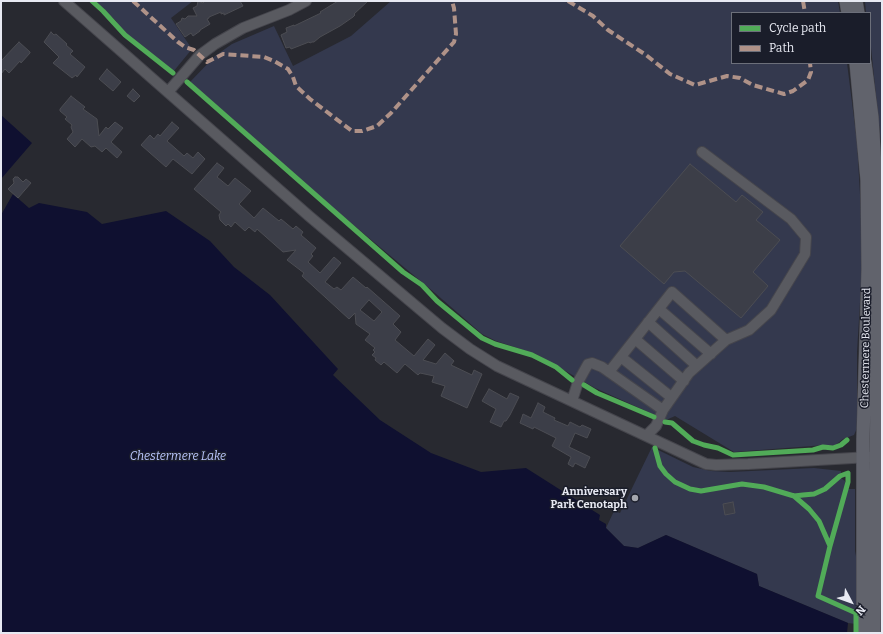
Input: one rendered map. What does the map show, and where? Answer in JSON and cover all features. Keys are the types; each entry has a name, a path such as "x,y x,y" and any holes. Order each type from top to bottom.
{"main road":[{"path":"846,1 848,12"},
{"path":"857,1 859,12"},
{"name":"Chestermere Boulevard","path":"856,64 867,180 868,269 876,456 863,633"},
{"name":"Chestermere Boulevard","path":"865,64 872,117 880,232 874,633"}],"street":[{"path":"64,1 309,216 442,328 470,349 497,366 647,435 706,464 763,464 876,456"},
{"path":"168,92 200,56 215,44 243,28 306,1"},
{"path":"647,435 656,426 663,410 690,373 726,340 749,330 771,310 805,254 806,236 791,219 702,152"},
{"path":"609,372 672,292 726,340"},
{"path":"659,309 711,354"},
{"path":"648,322 697,366"},
{"path":"635,339 684,381"},
{"path":"621,357 672,397"},
{"path":"572,401 578,382 588,364 592,362 609,372 663,410"}],"shaded area":[{"path":"95,1 193,1 171,18 192,49 173,72 126,34 116,21"},
{"path":"391,1 838,1 840,12 731,12 731,64 847,64 857,142 862,229 862,270 857,352 857,428 854,435 843,439 834,446 825,445 734,452 675,416 666,420 595,388 536,354 496,341 482,334 327,203 190,82 215,56 232,44 274,26 293,66 351,36"},
{"path":"865,1 882,1 882,153 871,48 871,12 866,12"},
{"path":"652,447 693,467 711,471 730,472 814,468 841,471 841,478 845,481 848,489 855,489 855,551 858,567 858,612 856,624 848,623 759,586 757,574 666,535 638,548 624,546 606,528 614,511 620,513"}],"water":[{"path":"1,115 32,143 1,179"},
{"name":"Chestermere Lake","path":"13,194 29,208 39,203 87,212 102,224 166,211 210,241 234,267 270,295 338,369 333,375 380,420 431,453 481,472 526,468 600,515 599,520 606,524 606,528 624,546 638,548 666,535 757,574 759,586 848,623 847,633 1,633 1,215"}],"building":[{"path":"198,1 203,3 205,1 240,1 243,6 224,15 224,13 221,14 221,12 209,17 207,19 210,24 193,36 191,33 185,37 176,24 181,21 182,18 185,19 188,16 197,16 193,8 197,6"},
{"path":"338,1 368,1 354,14 355,15 353,17 314,42 309,42 291,49 290,47 286,48 281,35 287,32 286,28 294,26 321,13 320,12"},
{"path":"51,32 54,35 56,34 67,44 66,45 73,51 70,54 85,67 77,77 76,75 72,78 53,63 59,57 44,42"},
{"path":"19,42 30,53 9,73 5,69 1,74 1,61"},
{"path":"107,69 121,82 113,91 99,79"},
{"path":"133,89 140,96 134,102 127,96"},
{"path":"71,96 85,107 83,109 97,119 99,136 106,127 108,129 115,122 123,128 111,142 122,152 117,158 106,148 102,152 95,146 91,147 82,139 75,147 67,139 73,132 71,127 72,125 65,119 67,117 60,111 60,109"},
{"path":"172,122 179,128 167,141 184,156 187,153 193,158 198,152 205,159 192,174 173,159 166,167 141,145 150,135 154,139 158,134 160,136"},
{"path":"217,163 224,168 217,177 228,186 235,178 251,191 239,204 254,218 263,208 279,221 281,219 293,229 296,226 303,232 301,235 316,248 311,254 313,256 308,262 320,273 334,257 341,263 325,282 334,289 337,287 341,290 353,277 366,288 367,287 400,316 393,324 401,332 395,340 414,356 428,339 435,345 423,360 436,364 445,353 454,361 451,365 472,375 474,370 482,374 467,408 441,396 445,386 432,382 434,376 420,373 418,375 405,364 397,373 384,362 381,365 372,355 375,352 373,350 375,348 365,340 370,334 356,324 355,313 349,319 302,276 304,273 287,260 296,250 283,252 257,229 255,232 249,227 245,231 235,222 231,227 228,224 226,226 220,220 219,215 221,212 194,189","holes":["369,300 382,312 374,321 360,310"]},
{"path":"690,164 736,202 742,195 763,212 756,220 780,240 753,272 768,286 741,318 685,271 674,272 664,284 620,246"},
{"path":"18,177 23,182 26,179 31,183 18,198 8,189 14,183 13,179"},
{"path":"489,389 507,399 510,393 519,397 510,415 501,427 490,422 496,409 482,401"},
{"path":"538,403 545,407 543,412 555,418 554,420 568,426 570,422 580,427 582,425 591,429 587,438 575,433 569,447 590,457 585,468 575,463 573,467 568,464 571,457 552,446 556,438 534,427 533,429 520,423 523,414 531,418"},
{"path":"733,502 735,513 725,515 723,504"}],"marked path":[{"path":"133,1 178,42 185,47 194,50 207,62 223,54 264,57 288,69 296,86 310,99 352,131 362,131 377,126 391,113 454,42 456,34 452,1"},
{"path":"568,1 593,16 608,30 646,55 670,74 695,85 727,76 740,78 753,85 784,94 793,91 808,80 811,72 810,64"},
{"path":"803,1 805,12"}],"cycle path":[{"path":"92,1 125,35 173,73"},
{"path":"187,82 403,272 422,285 437,301 482,338 495,344 532,355 556,367 572,380"},
{"path":"584,385 597,393 654,417"},
{"path":"665,422 672,423 693,441 718,448 733,455 813,450 823,447 833,448 841,445 847,440"},
{"path":"655,448 660,466 666,474 675,482 690,489 701,491 742,484 764,487 794,496 814,494 825,489 840,476 848,473 848,482 830,546"},
{"path":"794,496 809,509 819,521 830,546 818,596 856,613 856,633"}],"place":[{"name":"Anniversary Park Cenotaph","path":"635,498"}]}
